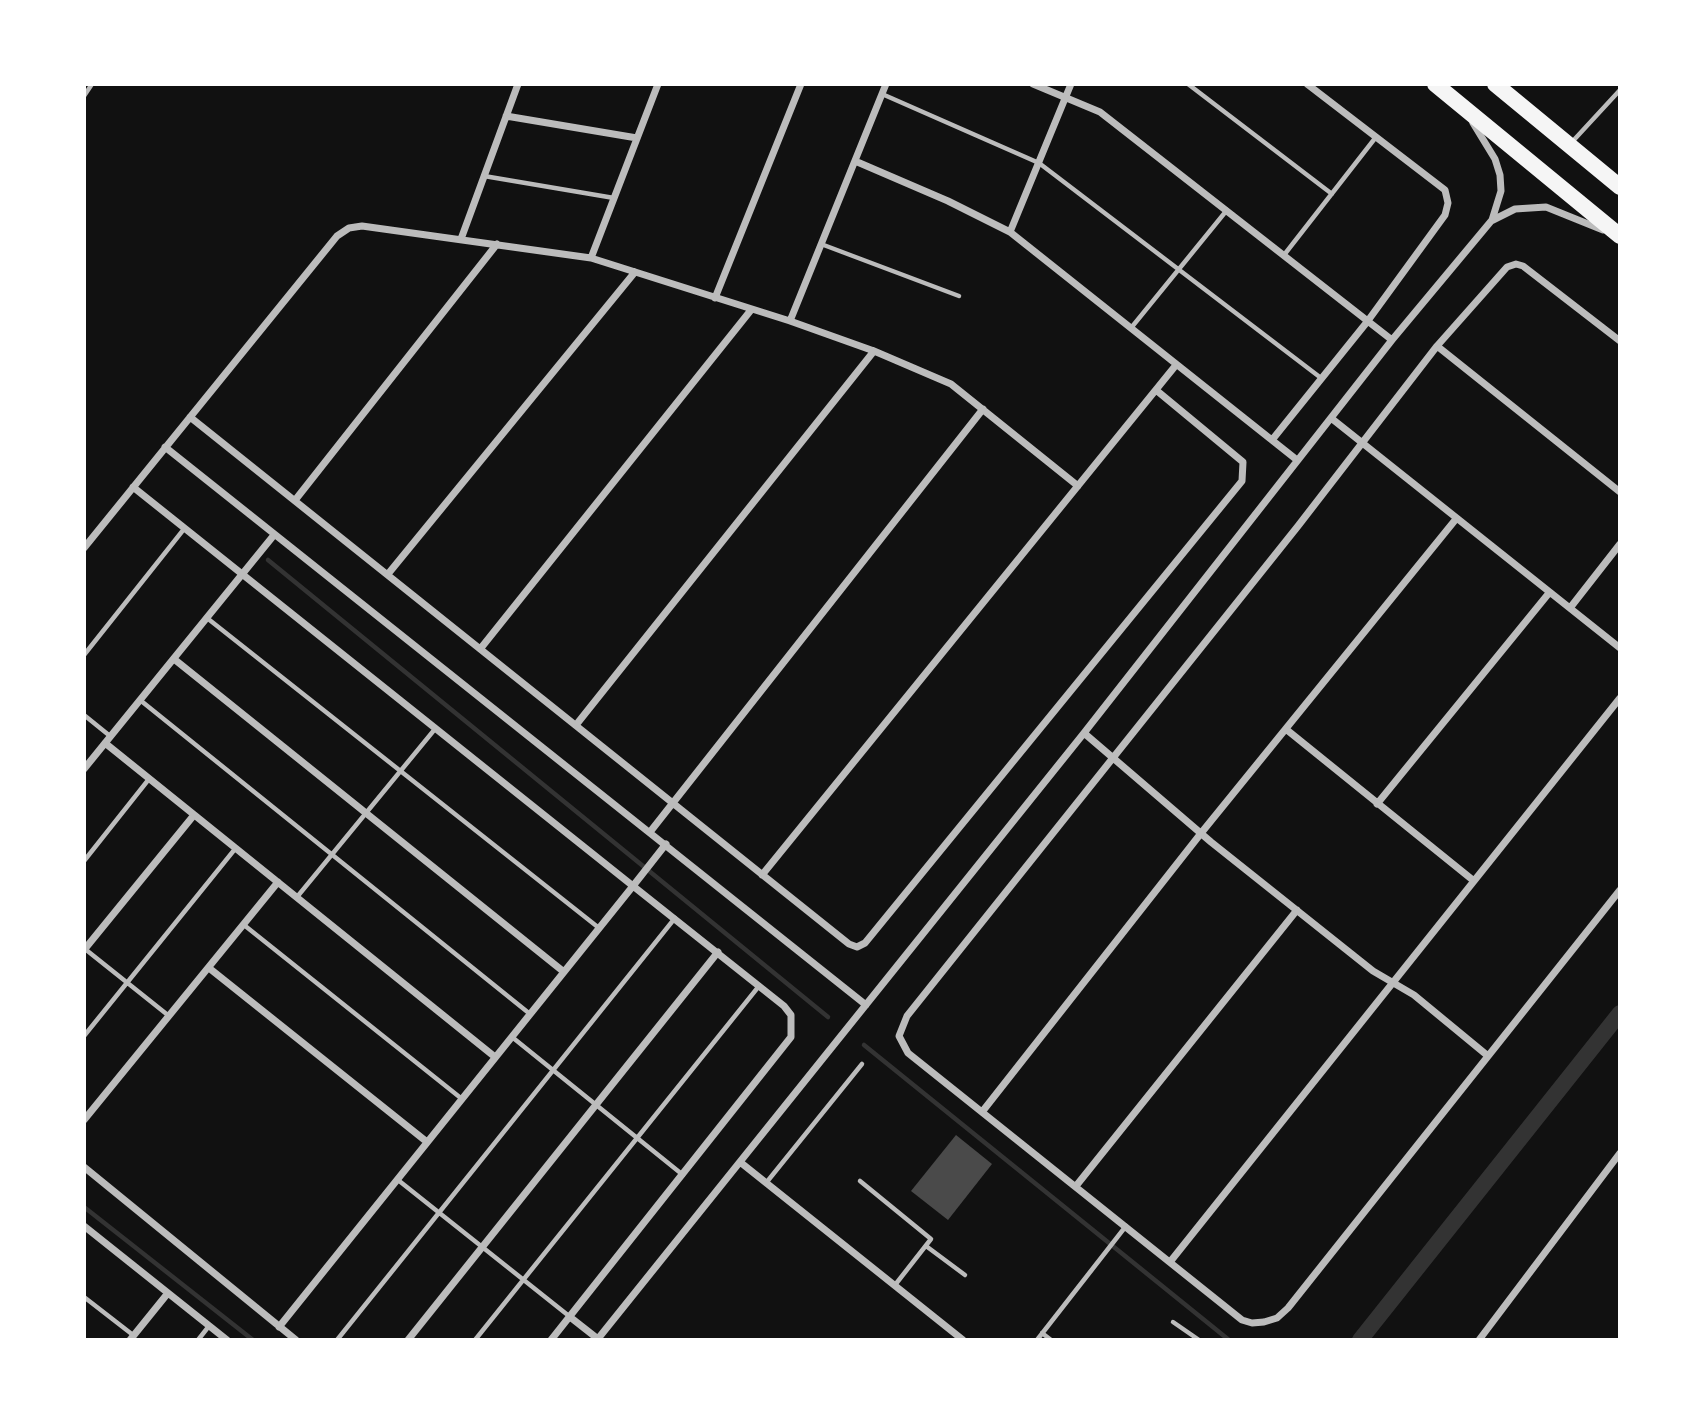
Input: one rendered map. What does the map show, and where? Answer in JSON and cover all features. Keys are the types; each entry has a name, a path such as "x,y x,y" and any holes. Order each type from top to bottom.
{"highway":[{"path":"1435,84 1620,237"},
{"path":"1495,84 1620,186"}],"street":[{"path":"461,239 518,84"},
{"path":"591,258 658,84"},
{"path":"715,298 801,84"},
{"path":"790,321 886,84"},
{"path":"1033,84 1100,112 1392,340"},
{"path":"1010,232 1071,84"},
{"path":"1272,440 1367,322 1445,215 1448,203 1445,190 1307,84"},
{"path":"570,1317 598,1339 1084,733 1392,340 1492,220 1502,191 1500,175 1486,142 1456,101"},
{"path":"506,116 637,138"},
{"path":"855,161 948,201 1010,232 1297,460"},
{"path":"1492,220 1515,209 1546,207 1620,237"},
{"path":"84,548 337,236 349,228 362,226 591,258 790,321 874,351 935,375 983,409 1078,486"},
{"path":"296,499 497,244"},
{"path":"1620,341 1516,264 1507,267 1437,346 901,1026 899,1036 908,1053 1242,1320 1264,1322 1277,1318 1288,1308 1620,890"},
{"path":"388,575 635,272"},
{"path":"481,648 751,310"},
{"path":"1437,346 1620,492"},
{"path":"576,725 874,351"},
{"path":"762,874 1176,365"},
{"path":"190,417 296,499 849,944 857,947 865,943 1242,481 1242,462 1156,390"},
{"path":"650,832 983,409"},
{"path":"1331,418 1620,648"},
{"path":"165,447 866,1005"},
{"path":"133,487 718,952 791,1015 791,1037 551,1340"},
{"path":"982,1112 1202,832 1456,519"},
{"path":"84,769 274,535"},
{"path":"1570,608 1620,544"},
{"path":"1377,804 1549,593"},
{"path":"174,659 564,972"},
{"path":"1170,1262 1620,698"},
{"path":"1287,730 1474,881"},
{"path":"1084,733 1297,911 1373,971 1414,995 1488,1056"},
{"path":"108,740 149,779 495,1057"},
{"path":"84,949 194,815"},
{"path":"279,1327 666,844"},
{"path":"84,1120 278,882"},
{"path":"1076,1186 1297,911"},
{"path":"408,1340 718,952"},
{"path":"209,968 427,1142"},
{"path":"1479,1340 1620,1153"},
{"path":"740,1162 963,1340"},
{"path":"84,1167 296,1340"},
{"path":"84,1226 227,1340"},
{"path":"132,1338 168,1293"}],"lane":[{"path":"84,96 92,84"},
{"path":"1188,84 1332,194"},
{"path":"1569,145 1620,90"},
{"path":"882,94 1039,163 1321,377"},
{"path":"1283,255 1376,137"},
{"path":"483,176 614,198"},
{"path":"1132,328 1227,210"},
{"path":"821,244 959,296"},
{"path":"84,654 184,529"},
{"path":"207,618 600,928"},
{"path":"140,700 530,1014"},
{"path":"84,715 108,740"},
{"path":"297,897 435,729"},
{"path":"84,861 149,779"},
{"path":"84,1036 236,848"},
{"path":"337,1340 675,918"},
{"path":"243,925 462,1099"},
{"path":"84,949 169,1016"},
{"path":"475,1340 760,986"},
{"path":"512,1037 683,1175"},
{"path":"766,1183 862,1064"},
{"path":"397,1180 570,1317"},
{"path":"860,1181 931,1238 895,1286"},
{"path":"1037,1340 1126,1226"},
{"path":"926,1246 965,1275"},
{"path":"84,1297 132,1338"},
{"path":"1173,1322 1199,1340"},
{"path":"198,1340 209,1325"},
{"path":"1042,1333 1051,1340"}],"building":[{"path":"956,1135 992,1164 948,1220 911,1191"}],"waterway":[{"path":"268,560 828,1017"},
{"path":"1360,1340 1620,1013"},
{"path":"864,1045 1229,1340"},
{"path":"84,1207 253,1340"}]}
